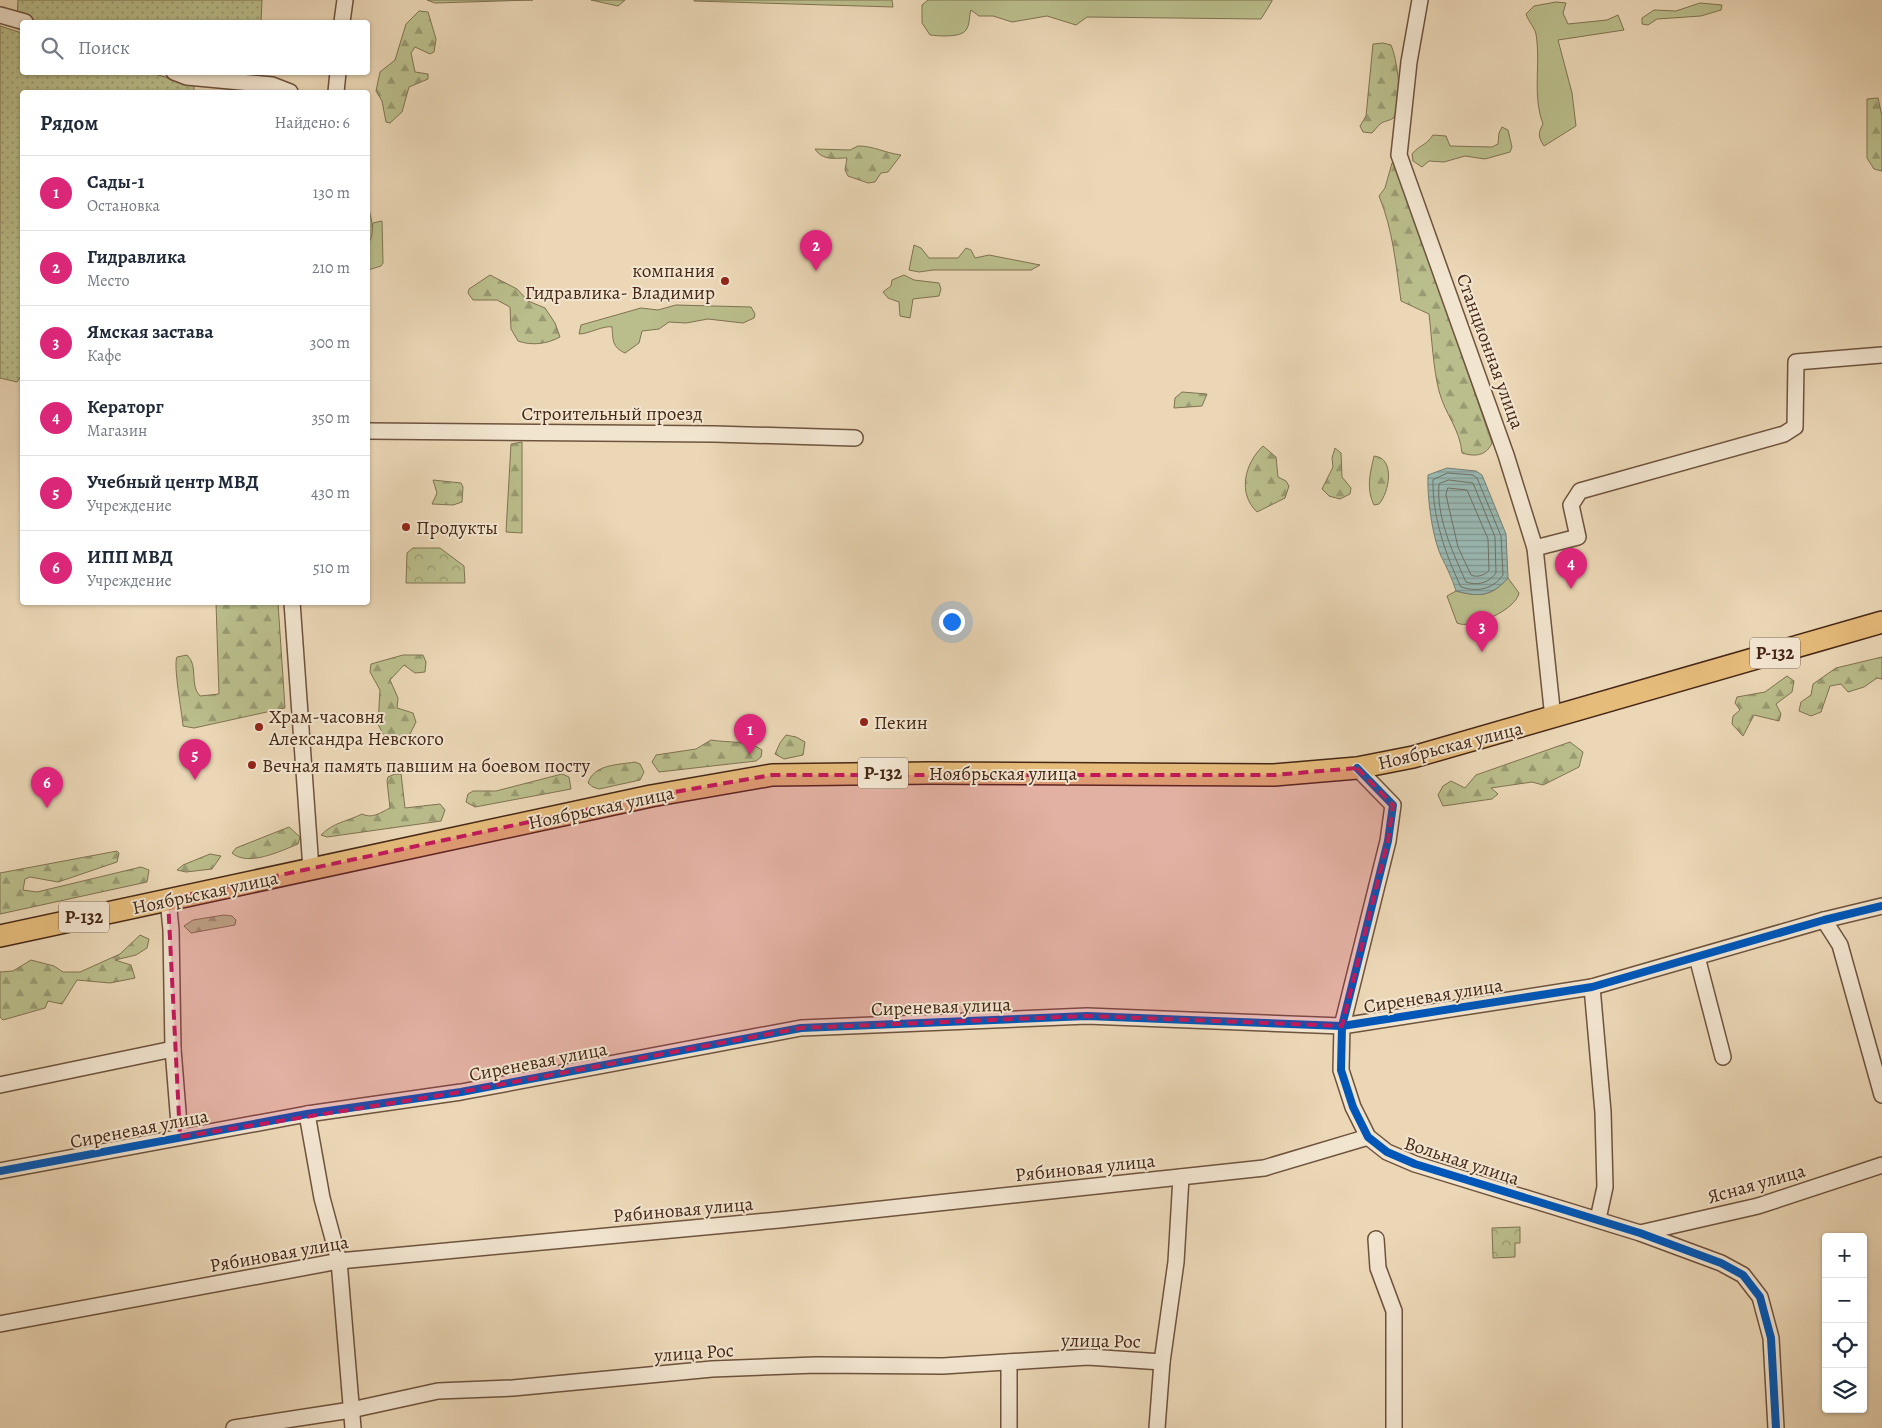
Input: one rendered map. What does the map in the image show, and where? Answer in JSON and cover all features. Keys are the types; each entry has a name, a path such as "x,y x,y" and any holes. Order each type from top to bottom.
{"highway":[{"name":"Ноябрьская улица","path":"0,936 651,796 772,775 929,773 1274,775 1356,768 1430,752 1553,718 1882,622"}],"street":[{"path":"342,20 345,0"},
{"name":"Станционная улица","path":"1420,0 1409,62 1399,154 1506,455 1535,548 1553,718"},
{"path":"0,15 20,21"},
{"path":"182,75 272,85 285,90"},
{"path":"336,90 338,75"},
{"path":"1535,548 1578,537 1571,505 1580,491 1784,434 1795,427 1796,362 1882,355"},
{"name":"Строительный проезд","path":"370,431 714,434 855,438"},
{"path":"292,605 312,870"},
{"name":"Вольная улица","path":"1356,768 1393,805 1388,841 1342,1026 1341,1070 1353,1107 1368,1137 1387,1152 1415,1164 1640,1233 1721,1263 1743,1275 1760,1297 1771,1338 1776,1428"},
{"path":"168,899 171,930 173,1049 180,1137"},
{"name":"Сиреневая улица","path":"0,1170 307,1114 461,1092 801,1028 1087,1016 1342,1026 1592,986 1824,920 1882,906"},
{"path":"1824,920 1840,945 1882,1095"},
{"path":"1697,957 1722,1058"},
{"path":"1592,986 1603,1112 1605,1187 1598,1219"},
{"path":"0,1085 173,1049"},
{"path":"307,1114 322,1198 339,1261 352,1428"},
{"name":"Рябиновая улица","path":"0,1324 339,1261 769,1221 1264,1168 1368,1137"},
{"name":"Ясная улица","path":"1640,1233 1758,1206 1882,1165"},
{"path":"1157,1428 1162,1362 1176,1262 1181,1176"},
{"path":"1376,1239 1378,1268 1394,1311 1394,1428"},
{"name":"улица Рос","path":"234,1428 351,1410 438,1391 513,1388 712,1369 816,1365 943,1366 1088,1357 1162,1362"},
{"path":"1009,1428 1010,1362"}],"highlighted area":[{"path":"1357,768 1393,805 1388,841 1342,1026 1087,1016 801,1028 461,1092 180,1137 168,899 651,796 772,775 1274,775"}],"green space":[{"path":"18,0 262,0 261,20 24,20 17,18"},
{"path":"427,0 533,0 435,3"},
{"path":"591,0 625,0 618,6"},
{"path":"892,0 893,7 694,1"},
{"path":"928,0 1272,1 1261,19 1087,17 1076,25 1047,16 1012,22 993,16 979,16 971,10 968,25 963,33 944,36 930,35 922,23 922,5"},
{"path":"1556,2 1566,3 1563,13 1568,24 1607,20 1618,15 1624,30 1558,40 1572,93 1576,126 1544,146 1539,135 1543,124 1537,91 1538,57 1536,34 1526,14 1534,6"},
{"path":"1700,3 1722,5 1721,10 1701,16 1657,19 1648,25 1642,24 1642,18 1654,10 1676,11"},
{"path":"419,11 428,12 436,39 434,52 430,54 415,47 411,53 415,72 428,74 428,79 409,87 402,112 390,123 386,122 382,101 376,91 380,72 395,60 406,24"},
{"path":"0,26 20,32 20,75 158,75 194,85 194,90 20,90 20,378 17,382 0,378"},
{"path":"1383,43 1391,45 1395,60 1399,90 1398,108 1393,118 1380,124 1372,133 1363,132 1360,126 1366,116 1373,44"},
{"path":"1878,98 1882,116 1882,171 1874,169 1867,158 1867,99"},
{"path":"1502,127 1508,130 1512,147 1510,152 1485,159 1465,156 1444,162 1429,161 1422,167 1413,161 1412,154 1433,135 1446,136 1450,146 1492,147 1498,144 1499,133"},
{"path":"858,146 901,155 888,172 881,173 875,182 868,183 848,176 845,170 847,158 825,157 815,149 850,150"},
{"path":"1392,163 1397,167 1492,443 1487,451 1480,454 1462,453 1461,444 1439,391 1435,372 1429,314 1401,301 1391,235 1379,196 1385,188"},
{"path":"370,215 371,220 372,235 370,239"},
{"path":"382,221 383,263 381,266 370,269 370,239 373,223"},
{"path":"914,245 921,248 929,258 958,258 966,248 971,250 975,258 989,255 1040,265 1031,270 933,270 919,272 909,270"},
{"path":"490,275 517,289 528,301 545,308 555,323 560,337 539,344 518,341 511,329 510,307 497,300 473,300 468,293 469,289"},
{"path":"904,275 914,280 939,283 941,289 939,296 913,299 910,318 900,316 899,302 888,298 883,292 891,286 892,280"},
{"path":"676,305 751,307 755,314 754,318 743,323 708,319 686,323 669,322 659,329 642,331 639,343 625,353 615,346 612,327 579,334 581,325 641,308 658,310"},
{"path":"1182,392 1207,394 1202,406 1174,408 1175,398"},
{"path":"522,442 522,533 506,532 511,444"},
{"path":"1263,446 1276,457 1278,477 1286,481 1289,486 1285,498 1257,512 1247,496 1245,487 1248,469"},
{"path":"1335,448 1341,453 1342,477 1351,488 1350,494 1340,499 1329,496 1322,489 1333,467 1332,458"},
{"path":"1374,456 1381,458 1388,469 1388,485 1383,499 1379,504 1374,505 1369,487"},
{"path":"433,480 461,483 463,487 462,502 453,505 432,504 437,493"},
{"path":"413,548 440,548 464,566 465,583 406,583 407,553"},
{"path":"1508,578 1519,593 1510,606 1502,612 1482,621 1472,624 1457,623 1447,596 1456,591 1478,595 1484,594 1496,589"},
{"path":"216,605 278,605 285,708 194,728 183,726 177,679 177,657 187,655 191,659 195,686 200,696 219,694"},
{"path":"403,655 423,655 426,662 425,672 415,673 404,665 390,680 398,698 397,708 413,713 416,722 410,734 392,740 383,734 378,724 380,690 370,672 371,664"},
{"path":"1882,657 1882,679 1877,678 1864,687 1848,692 1841,684 1830,686 1821,712 1811,716 1799,711 1801,702 1811,695 1813,684 1836,668"},
{"path":"1787,676 1794,681 1792,692 1776,704 1781,714 1779,721 1754,715 1743,736 1732,724 1733,716 1740,710 1735,703 1737,697 1765,692"},
{"path":"786,735 796,737 805,742 803,755 784,759 775,754"},
{"path":"711,740 751,745 762,750 761,757 756,761 659,772 652,762 656,755 696,749"},
{"path":"1570,742 1583,752 1579,767 1543,785 1532,782 1491,788 1498,794 1492,799 1443,806 1438,795 1443,786 1451,781 1465,788 1476,775"},
{"path":"635,762 640,764 644,772 640,780 599,789 588,783 595,772 607,766"},
{"path":"401,774 405,808 440,804 445,810 441,821 327,837 321,835 335,825 362,814 373,816 390,808 387,781 388,777"},
{"path":"562,774 569,777 571,789 475,807 466,802 468,794 473,791 496,791"},
{"path":"289,827 300,837 298,844 274,854 255,858 239,857 232,853 236,848"},
{"path":"117,851 119,853 117,862 58,882 30,877 25,879 23,890 37,892 141,867 149,870 147,882 0,914 0,873"},
{"path":"210,854 221,856 212,869 186,872 177,870 183,865"},
{"path":"224,915 232,916 236,920 235,925 191,933 184,926 193,920"},
{"path":"140,935 149,939 147,948 136,955 115,960 131,965 135,978 110,983 77,980 62,1004 48,1001 45,1008 3,1020 0,1017 0,972 13,971 31,960 54,966 63,972 80,972 120,954"},
{"path":"1520,1227 1520,1243 1515,1243 1515,1257 1493,1258 1492,1228"}],"water":[{"path":"1447,468 1476,471 1482,475 1506,534 1508,578 1496,589 1484,594 1478,595 1456,591 1435,538 1428,494 1428,475"}],"cycle path":[{"path":"1357,768 1393,805 1388,841 1342,1026 1341,1070 1353,1107 1368,1137 1387,1152 1415,1164 1640,1233 1721,1263 1743,1275 1760,1297 1771,1338 1776,1428"},
{"path":"0,1171 307,1114 461,1092 801,1028 1087,1016 1342,1026 1592,987 1824,920 1882,906"}],"place":[{"name":"Гидравлика","path":"816,271"},
{"name":"компания Гидравлика- Владимир","path":"725,281"},
{"name":"Продукты","path":"406,527"},
{"name":"Кераторг","path":"1571,589"},
{"name":"Ямская застава","path":"1482,652"},
{"name":"Пекин","path":"864,722"},
{"name":"Храм-часовня Александра Невского","path":"259,727"},
{"name":"Сады-1","path":"750,755"},
{"name":"Вечная память павшим на боевом посту","path":"252,765"},
{"name":"Учебный центр МВД","path":"195,780"},
{"name":"ИПП МВД","path":"47,808"}]}
